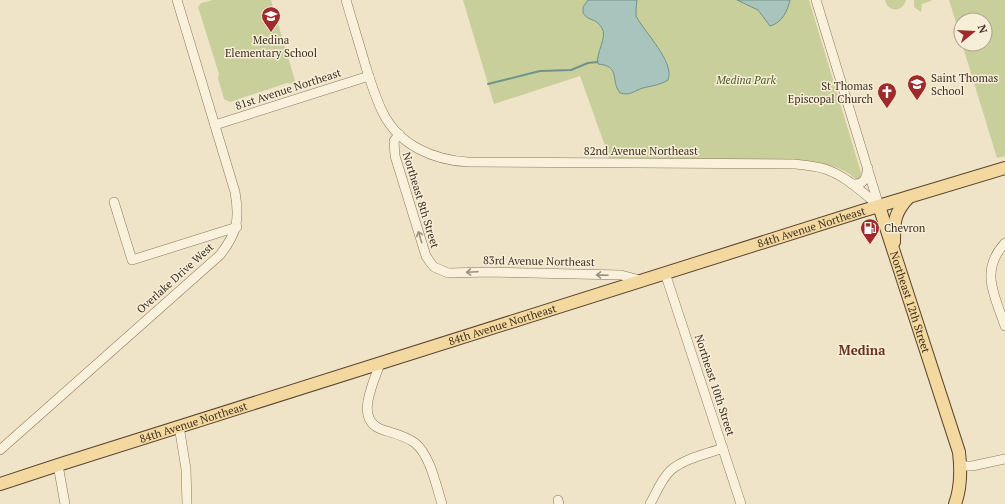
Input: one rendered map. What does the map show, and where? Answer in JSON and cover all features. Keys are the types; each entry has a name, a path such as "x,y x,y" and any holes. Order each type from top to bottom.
{"main road":[{"name":"84th Avenue Northeast","path":"2,482 640,280 1005,168"},
{"path":"894,251 895,219 909,197"},
{"name":"Northeast 12th Street","path":"879,206 959,452 960,481 955,504"}],"street":[{"name":"Overlake Drive West","path":"0,450 220,255 228,245 237,227 238,215 235,192 177,0"},
{"path":"346,0 376,99 383,114 398,134"},
{"name":"Northeast 12th Street","path":"816,0 879,206"},
{"name":"81st Avenue Northeast","path":"215,125 369,76"},
{"name":"82nd Avenue Northeast","path":"398,134 423,152 453,161 794,164 811,166 826,169 852,184 879,206"},
{"name":"Northeast 8th Street","path":"398,134 394,142 395,156 426,256 438,270"},
{"path":"852,184 858,185 863,182 866,178 868,168"},
{"path":"114,202 132,260 237,227"},
{"path":"1002,246 992,265 990,274 992,287 1005,326"},
{"name":"83rd Avenue Northeast","path":"438,270 448,273 490,272 621,275 640,280"},
{"name":"Northeast 10th Street","path":"664,273 741,504"},
{"path":"380,363 367,404 368,417 375,426 408,438 420,448 428,461 442,504"},
{"path":"179,426 186,469 187,504"},
{"path":"650,504 664,479 671,470 681,463 723,448"},
{"path":"960,466 972,466 1005,459"},
{"path":"58,465 65,504"}],"green space":[{"path":"213,0 271,0 296,84 287,83 230,102 224,99 218,78 219,74 198,7 201,3"},
{"name":"Medina Park","path":"463,0 809,0 862,176 860,179 856,179 841,169 824,165 610,160 580,76 494,104"},
{"path":"885,0 906,0 899,9 892,9"},
{"path":"914,0 931,1 922,4 921,12 914,7"},
{"path":"949,0 1005,0 1005,156 997,158 964,52 993,52 993,12 953,13"}],"water":[{"path":"588,0 637,0 636,16 663,56 669,73 668,80 629,94 620,93 617,88 614,74 610,68 605,65 598,64 598,55 603,41 603,32 599,25 583,13 583,7"},
{"path":"737,0 790,0 784,16 778,22 770,26 758,10"}],"waterway":[{"path":"488,84 540,71 571,70 588,63 597,62"}],"place":[{"name":"Medina Elementary School","path":"271,33"},
{"name":"Saint Thomas School","path":"917,101"},
{"name":"St Thomas Episcopal Church","path":"887,109"},
{"name":"Chevron","path":"870,245"}],"district":[{"name":"Medina","path":"862,350"}]}
